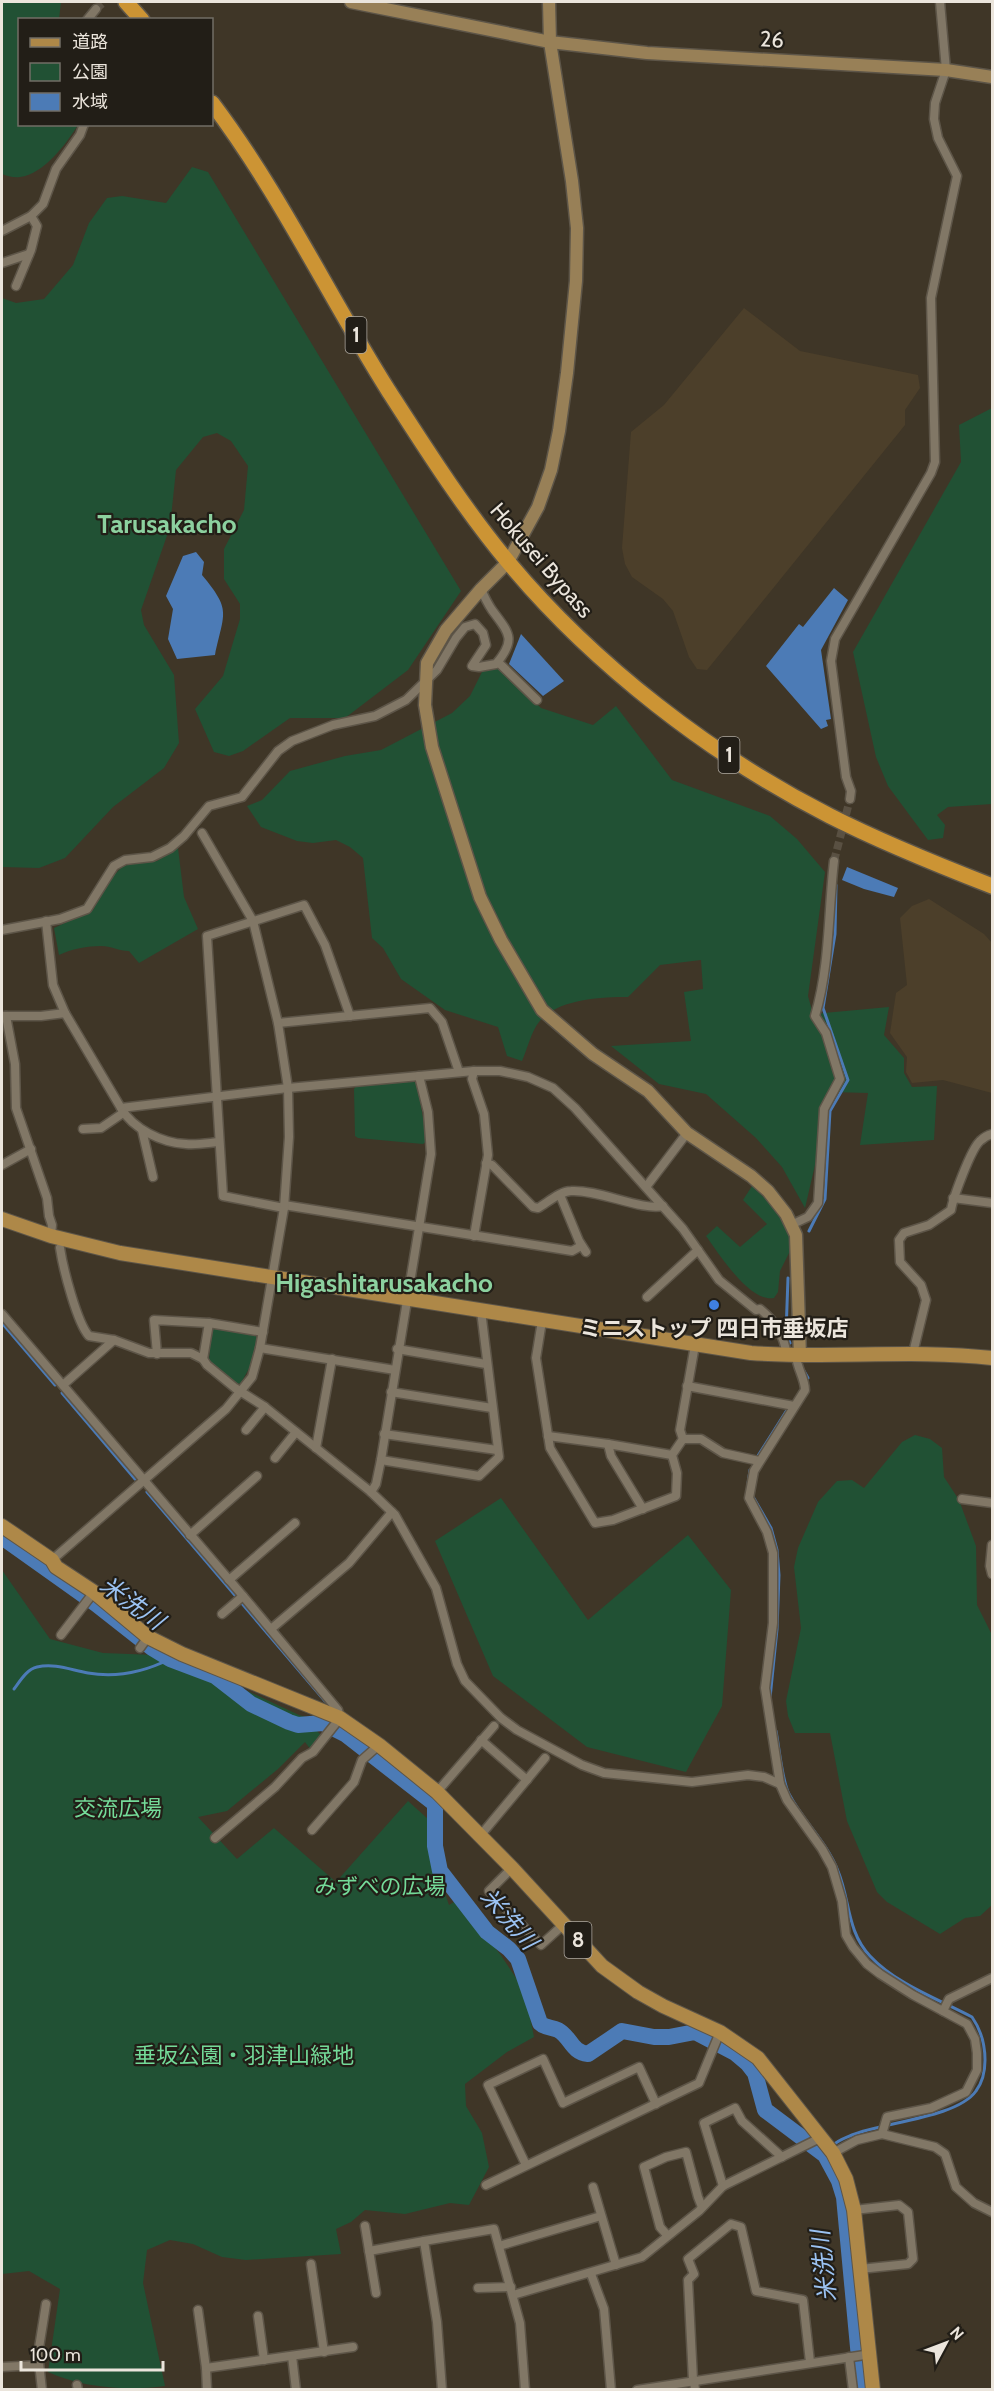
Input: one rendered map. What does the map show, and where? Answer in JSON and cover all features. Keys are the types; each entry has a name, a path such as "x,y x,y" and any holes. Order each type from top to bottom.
{"highway":[{"path":"126,2 140,18"},
{"name":"Hokusei Bypass","path":"213,104 258,170 387,388 464,505 508,562 571,629 672,716 724,752 829,815 886,843 993,886"}],"main road":[{"path":"2,1219 51,1236 120,1253 695,1345 794,1356 913,1353 993,1358"},
{"name":"8","path":"2,1526 52,1560 56,1567 90,1597 145,1642 182,1654 338,1721 377,1747 437,1792 512,1868 602,1966 621,1981 663,2006 719,2034 758,2058 828,2146 846,2179 854,2210 873,2390"}],"street":[{"name":"26","path":"351,2 550,42 647,53 946,70 993,77"},
{"path":"549,2 550,42 572,181 576,228 576,281 567,373 551,470 538,507 508,562 446,630 427,663 425,705 432,747 480,897 501,940 542,1010 593,1054 648,1091 687,1133 751,1176 768,1191 793,1224 799,1270 794,1356 805,1386 757,1460 750,1492 773,1553 773,1623 765,1688 780,1784 787,1800 832,1867 842,1901 846,1935 853,1947 867,1964 880,1974 962,2019 971,2030 978,2062 966,2092 946,2102 918,2111 887,2117 882,2132"},
{"path":"850,799 851,791 846,777 831,661 832,648 835,639 931,473 935,462 931,298 957,176 938,138 934,119 936,103 946,70 940,2"},
{"path":"89,18 96,9"},
{"path":"2,231 31,216 43,204 56,169 80,135 83,126"},
{"path":"16,286 37,226 31,216"},
{"path":"2,263 29,254"},
{"path":"2,930 68,917 87,909 114,866 125,860 152,857 164,852 184,836 209,806 242,797 278,751 292,741 313,735 333,725 375,716 406,700 437,670 465,627 475,624 483,633 486,645 472,666 498,662 505,651 509,637 506,627 492,610 481,589"},
{"path":"498,662 537,700"},
{"path":"52,1560 226,1409 252,1377 260,1348 274,1278 284,1206 289,1137 288,1089 278,1023 253,921 202,833"},
{"path":"793,1224 808,1217 818,1203 824,1109 840,1078 826,1033 815,1016 830,930 830,890 834,861"},
{"path":"350,1016 325,945 304,905 207,936 223,1196 572,1251 584,1249 560,1195"},
{"path":"46,921 53,985 65,1013 122,1110 142,1130 181,1144 219,1142"},
{"path":"278,1023 430,1008 442,1022 459,1072"},
{"path":"51,1236 52,1225 47,1198 16,1108 15,1064 4,1016 41,1016 65,1013"},
{"path":"83,1130 101,1128 122,1110 216,1096 474,1071 512,1073 540,1081 575,1108 663,1206 719,1280 756,1310 760,1309 773,1319 785,1345 794,1356"},
{"path":"474,1071 472,1079 486,1128 486,1163 474,1236"},
{"path":"371,1492 376,1484 381,1460 432,1148 428,1112 419,1076"},
{"path":"142,1130 153,1177"},
{"path":"646,1188 687,1133"},
{"path":"913,1353 926,1300 921,1285 900,1262 899,1240 904,1233 929,1225 951,1210 953,1198 975,1148 981,1139 993,1134"},
{"path":"2,1165 31,1149"},
{"path":"486,1163 492,1165 533,1207 538,1208 570,1190 622,1199 655,1208 663,1206"},
{"path":"953,1198 993,1203"},
{"path":"60,1248 63,1268 82,1328 89,1336 114,1340 157,1354 191,1353 203,1359 207,1365 265,1407 371,1492 392,1512 417,1551 436,1588 457,1664 465,1681 516,1730 582,1765 604,1773 692,1782 748,1775 764,1777 780,1784"},
{"path":"647,1297 698,1250"},
{"path":"381,1460 479,1476 499,1457 486,1364 482,1311"},
{"path":"2,1314 229,1580 240,1598 271,1629 338,1710 338,1721 313,1752 302,1758 275,1787 216,1838"},
{"path":"157,1354 154,1320 209,1323 263,1332"},
{"path":"542,1321 536,1358 550,1448 595,1523 613,1520 676,1496 677,1473 672,1455"},
{"path":"203,1359 209,1323"},
{"path":"63,1385 114,1340"},
{"path":"683,1439 680,1430 695,1345"},
{"path":"260,1348 394,1370"},
{"path":"398,1349 486,1364"},
{"path":"316,1448 333,1359"},
{"path":"687,1386 794,1406"},
{"path":"391,1392 492,1408"},
{"path":"246,1430 265,1407"},
{"path":"275,1458 296,1432"},
{"path":"384,1434 497,1450"},
{"path":"548,1436 672,1455"},
{"path":"672,1455 683,1439"},
{"path":"683,1439 701,1439 723,1453 757,1460"},
{"path":"608,1444 611,1456 644,1509"},
{"path":"190,1535 257,1476"},
{"path":"962,1499 993,1503"},
{"path":"271,1629 349,1563 392,1512"},
{"path":"229,1580 295,1523"},
{"path":"993,1545 990,1566 993,1574"},
{"path":"61,1635 90,1597"},
{"path":"222,1614 240,1598"},
{"path":"437,1792 494,1726"},
{"path":"481,1740 527,1780"},
{"path":"312,1830 354,1782 363,1760 377,1747"},
{"path":"480,1836 545,1758"},
{"path":"512,1868 489,1891 541,1945 564,1924"},
{"path":"944,2011 949,1999 993,1978"},
{"path":"486,2185 699,2083 719,2034"},
{"path":"526,2165 488,2085 543,2059 563,2103 639,2067 656,2104"},
{"path":"723,2186 704,2123 735,2108 742,2121 782,2157"},
{"path":"478,2288 512,2291 591,2274 642,2257 702,2207 723,2186 802,2147 828,2146 882,2132 911,2140 945,2154 956,2187 974,2203 993,2212"},
{"path":"667,2235 660,2227 644,2167 666,2157 686,2152 702,2207"},
{"path":"593,2187 616,2265"},
{"path":"854,2210 899,2205 908,2212 913,2259 908,2264 860,2269"},
{"path":"499,2246 601,2216"},
{"path":"694,2383 688,2280 694,2274 688,2259 731,2224 741,2228 756,2291 803,2300 810,2362"},
{"path":"365,2226 376,2293"},
{"path":"369,2251 494,2229 520,2323 525,2390"},
{"path":"424,2241 437,2322 442,2390"},
{"path":"311,2264 324,2352"},
{"path":"591,2274 604,2309 610,2390"},
{"path":"42,2390 38,2354 46,2304"},
{"path":"198,2310 207,2390"},
{"path":"258,2316 264,2360"},
{"path":"206,2368 352,2348"},
{"path":"637,2390 694,2383 869,2354"},
{"path":"292,2356 296,2390"},
{"path":"850,2357 853,2390"},
{"path":"2,2367 39,2365"}],"shaded area":[{"path":"744,308 800,351 918,375 920,388 905,410 905,425 707,670 697,669 689,657 673,611 663,599 632,577 625,564 622,548 631,432 664,405"},
{"path":"929,899 984,934 992,943 992,1093 943,1080 912,1083 906,1072 907,1057 890,1033 896,993 907,985 900,918 912,906"}],"green space":[{"path":"2,2 61,2 59,18 18,18 18,126 77,126 54,157 38,170 18,177 2,174"},
{"path":"192,167 208,172 461,591 408,670 345,718 290,718 243,751 229,756 214,752 195,709 223,676 240,619 240,604 224,579 224,549 244,510 248,466 231,441 217,433 203,437 176,470 170,527 141,610 144,625 174,675 179,743 164,768 113,807 65,858 39,868 2,867 2,298 16,303 44,299 73,265 89,223 107,198 122,196 166,203"},
{"path":"992,408 992,804 948,807 937,815 945,825 943,838 928,840 888,786 876,757 853,652 961,462 959,425"},
{"path":"499,667 541,708 593,725 616,706 672,780 770,816 797,839 825,872 808,996 813,1014 889,1007 884,1035 904,1058 904,1073 912,1087 937,1086 934,1140 860,1145 868,1093 832,1092 805,1208 782,1167 756,1138 706,1094 659,1084 611,1046 691,1041 684,992 703,989 701,960 660,965 628,997 580,1001 557,1008 547,1014 536,1026 522,1061 507,1056 498,1027 445,1010 401,979 383,948 372,938 363,858 350,847 336,840 313,843 297,841 261,827 247,806 262,800 290,771 345,756 381,750 452,713 470,696 483,670"},
{"path":"178,848 184,897 198,929 139,963 129,951 105,946 80,948 59,955 54,928 93,910 110,879 122,867 132,863 157,861"},
{"path":"413,1081 417,1084 427,1141 423,1144 355,1136 354,1089 356,1086"},
{"path":"752,1186 775,1208 784,1225 796,1239 780,1271 778,1292 774,1298 765,1298 745,1285 706,1236 717,1226 740,1247 767,1224 743,1200"},
{"path":"215,1327 254,1333 257,1338 252,1363 241,1383 237,1384 209,1362 211,1330"},
{"path":"915,1435 930,1439 942,1448 944,1477 959,1500 976,1546 977,1605 992,1635 992,1905 980,1916 965,1918 940,1934 887,1902 877,1892 847,1821 830,1733 795,1733 788,1716 786,1701 801,1628 794,1567 798,1548 818,1502 837,1481 852,1480 864,1488 902,1442"},
{"path":"501,1498 588,1620 688,1535 731,1590 722,1706 686,1772 587,1747 493,1676 435,1541"},
{"name":"垂坂公園・羽津山緑地","path":"2,1570 50,1639 103,1653 155,1655 187,1660 216,1672 243,1689 299,1715 309,1718 321,1717 317,1731 323,1737 311,1750 305,1742 278,1769 227,1811 198,1817 237,1859 274,1828 336,1882 408,1801 428,1819 438,1873 449,1905 457,1900 500,1954 538,2011 530,2017 534,2037 507,2052 465,2084 466,2106 482,2133 489,2167 469,2205 450,2203 405,2214 365,2210 351,2222 336,2229 341,2254 246,2260 222,2257 193,2244 170,2240 147,2250 143,2283 165,2386 105,2387 76,2382 48,2372 60,2289 29,2271 2,2274"}],"water":[{"path":"196,552 204,562 202,575 222,605 223,620 215,655 177,659 168,639 173,609 166,596 183,556"},
{"path":"834,588 848,600 821,650 831,719 826,720 828,726 821,729 766,666 799,624 803,627"},
{"path":"521,634 564,681 543,696 509,664"},
{"path":"847,867 898,888 894,897 842,880"}],"waterway":[{"path":"809,1231 825,1199 830,1111 848,1080 823,1008 835,934 836,885"},
{"path":"788,1278 786,1333 790,1343"},
{"path":"2,1323 55,1385"},
{"path":"804,1371 808,1378"},
{"path":"62,1393 135,1479"},
{"path":"756,1459 787,1410"},
{"path":"748,1484 750,1470"},
{"path":"147,1492 325,1701"},
{"path":"752,1495 771,1528 777,1550 779,1575 777,1629 770,1698"},
{"name":"米洗川","path":"2,1537 96,1604 152,1648 170,1659 215,1676 251,1704 289,1722 298,1725 323,1723 345,1734 435,1804 435,1846 440,1871 487,1932 518,1959 540,2023 558,2030 582,2053 588,2054 622,2031 654,2037 669,2037 695,2032 735,2053 748,2064 755,2073 765,2110 825,2155 839,2181 844,2197 862,2390"},
{"path":"14,1689 27,1673 37,1667 57,1666 109,1675 140,1670 170,1659"},
{"path":"776,1731 789,1794 833,1860 842,1882 853,1926 863,1947 880,1966 892,1975 972,2017 980,2032 984,2049 984,2073 976,2091 966,2100 937,2113 865,2130 832,2146"}],"tunnel":[{"path":"96,9 104,2"},
{"path":"834,861 850,799"}],"place":[{"name":"ミニストップ 四日市垂坂店","path":"714,1305"}],"district":[{"name":"Tarusakacho","path":"167,524"},
{"name":"Higashitarusakacho","path":"384,1283"}],"park label":[{"name":"交流広場","path":"118,1808"},
{"name":"みずべの広場","path":"380,1886"}]}
